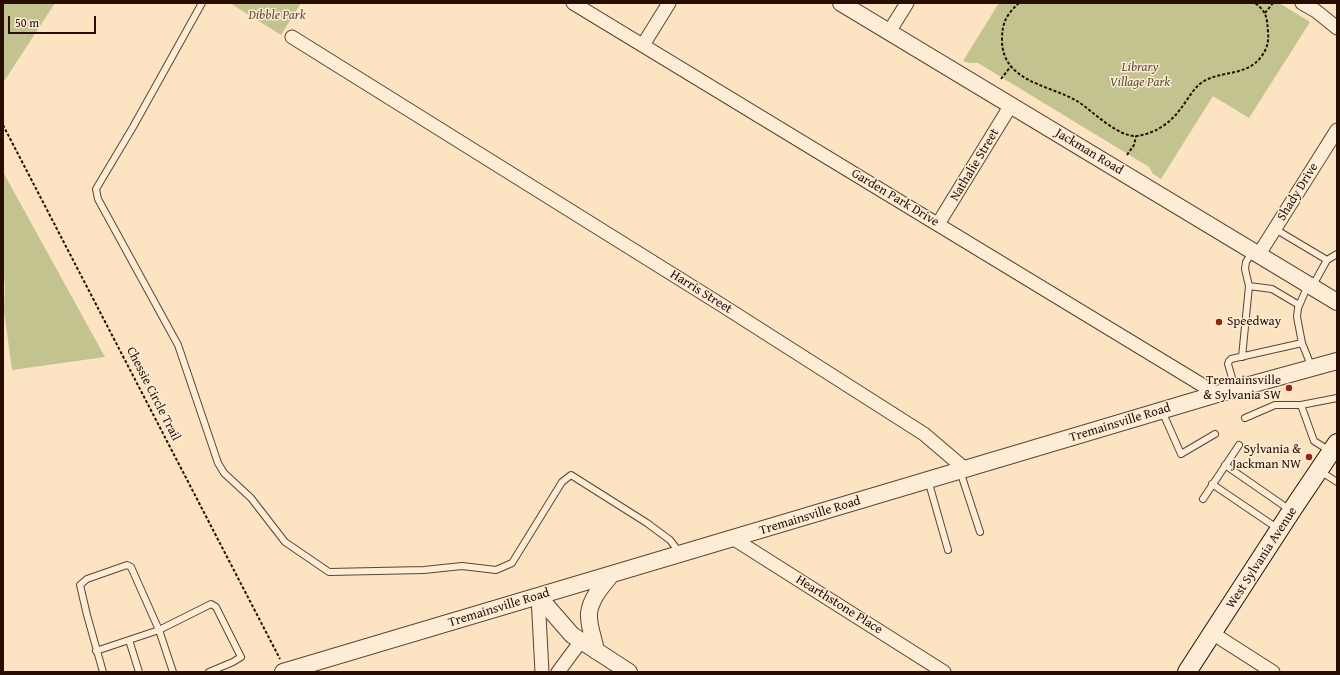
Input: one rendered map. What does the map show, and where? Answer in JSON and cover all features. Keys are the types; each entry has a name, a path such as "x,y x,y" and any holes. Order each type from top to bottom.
{"main road":[{"name":"West Sylvania Avenue","path":"1187,672 1334,448"}],"street":[{"name":"Garden Park Drive","path":"574,3 1217,394"},
{"path":"643,45 669,3"},
{"name":"Jackman Road","path":"841,3 1337,302"},
{"path":"889,32 907,3"},
{"path":"1302,3 1321,15 1337,28"},
{"name":"Harris Street","path":"292,37 727,308 924,434 963,470"},
{"name":"Nathalie Street","path":"938,224 1011,105"},
{"name":"Shady Drive","path":"1256,252 1275,229 1337,130"},
{"name":"Tremainsville Road","path":"285,671 734,539 1217,394 1337,361"},
{"name":"Hearthstone Place","path":"734,539 944,672"},
{"path":"596,651 589,614 597,593 611,575"},
{"path":"538,596 572,634 629,672"},
{"path":"538,596 542,672"},
{"path":"1212,633 1273,672"},
{"path":"558,672 581,641"}],"lane":[{"path":"202,3 133,127 96,189 98,199 178,345 218,463 224,473 251,498 285,542 329,572 424,570 462,566 496,570 512,563 562,482 570,475 648,523 670,540 681,554"},
{"path":"1275,229 1327,260"},
{"path":"1242,357 1249,286 1245,268 1246,262 1256,252"},
{"path":"1312,368 1302,343 1297,317 1299,305 1310,285 1327,260 1337,254"},
{"path":"1249,286 1272,289 1299,305"},
{"path":"1235,389 1228,364 1231,359 1302,343"},
{"path":"1245,418 1275,405 1301,405 1337,398"},
{"path":"1301,405 1314,441 1334,448"},
{"path":"1162,411 1181,454 1215,434"},
{"path":"1203,498 1239,445"},
{"path":"1225,465 1292,510"},
{"path":"963,470 980,532"},
{"path":"1320,471 1337,482"},
{"path":"928,480 948,550"},
{"path":"1212,484 1280,529"},
{"path":"102,672 80,585 87,579 127,565 131,567 159,630 173,672"},
{"path":"96,650 159,630 211,604 216,607 241,657 209,672"},
{"path":"129,640 139,672"},
{"path":"226,665 229,672"}],"path":[{"path":"1019,3 1003,24 1002,44 1009,63 1024,78 1074,100 1112,127 1136,136 1156,130 1168,123 1201,83 1213,77 1243,70 1259,60 1268,46 1268,30 1266,15 1263,9 1255,3"},
{"path":"1265,13 1272,3"},
{"path":"1001,79 1012,66"},
{"name":"Chessie Circle Trail","path":"3,125 285,671"},
{"path":"1127,155 1134,145 1136,136"}],"green space":[{"path":"3,3 55,3 3,83"},
{"name":"Dibble Park","path":"230,3 301,3 281,35"},
{"name":"Library Village Park","path":"999,3 1279,3 1310,22 1249,118 1213,96 1161,179 1153,174 1149,167 978,63 963,61"},
{"path":"3,172 105,357 12,370 4,311"}],"place":[{"name":"Speedway","path":"1219,322"},
{"name":"Tremainsville & Sylvania SW","path":"1289,388"},
{"name":"Sylvania & Jackman NW","path":"1309,457"}]}
